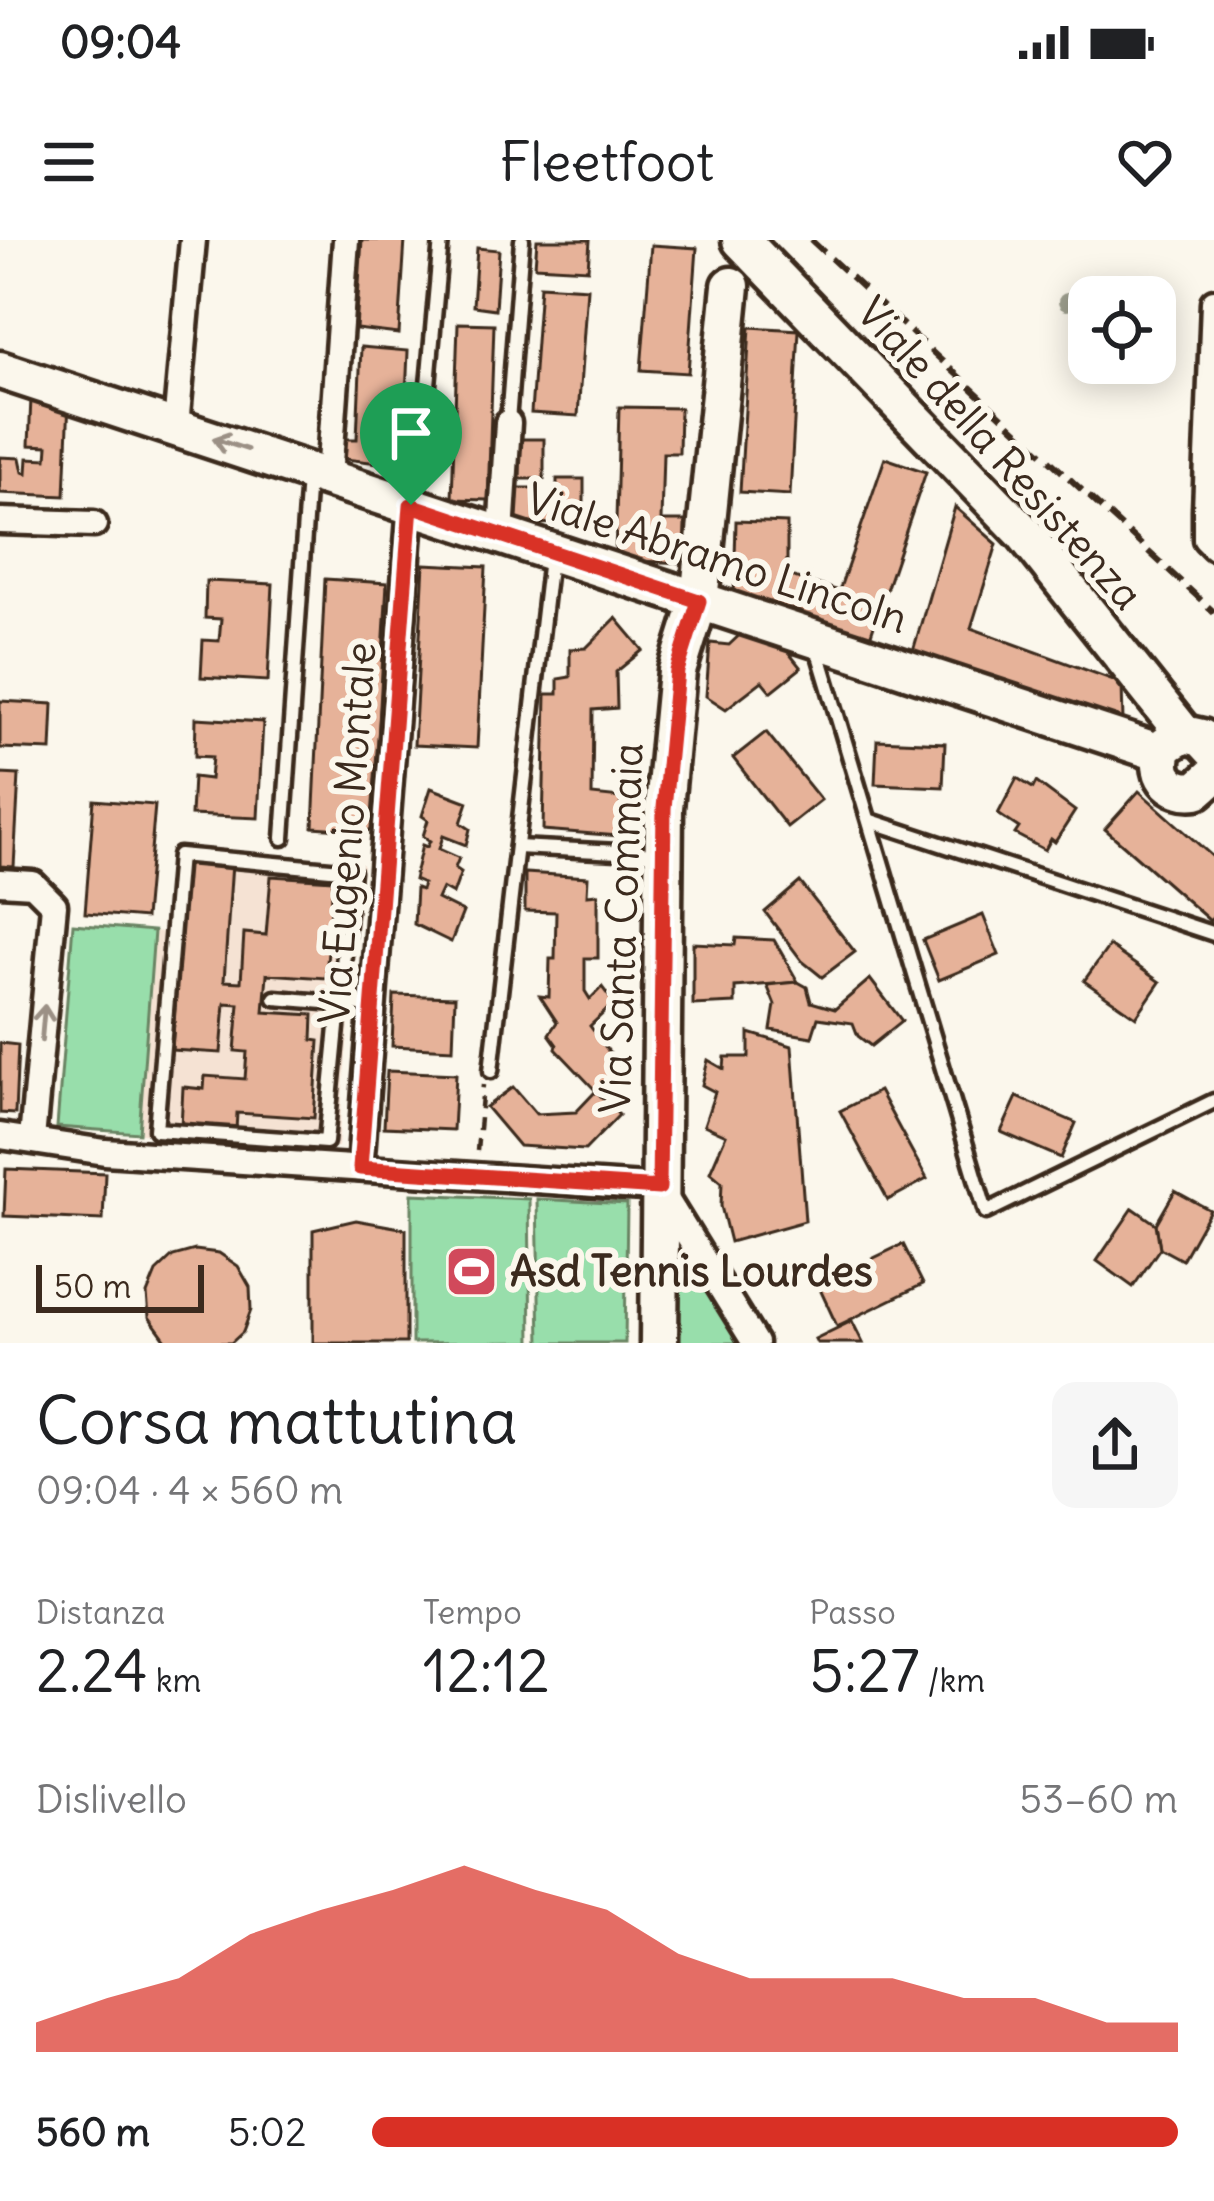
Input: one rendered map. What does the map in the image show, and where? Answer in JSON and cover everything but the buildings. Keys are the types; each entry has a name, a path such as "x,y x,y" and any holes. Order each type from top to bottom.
{"street":[{"path":"176,426 193,240"},
{"path":"319,474 346,240"},
{"name":"Viale della Resistenza","path":"741,240 1024,532 1186,746 1159,762 1165,779 1179,790 1206,794"},
{"name":"Via Santa Commaia","path":"658,1343 663,854 677,671 731,286"},
{"path":"1214,302 1206,510 1206,539 1214,547"},
{"name":"Viale Abramo Lincoln","path":"0,370 551,551 692,586 814,639 1186,746"},
{"path":"501,535 508,423"},
{"name":"Via Eugenio Montale","path":"360,1168 411,505"},
{"path":"0,521 94,524"},
{"path":"0,882 33,884 54,905 32,1139"},
{"path":"0,1136 105,1152 659,1188 755,1343"}],"lane":[{"path":"411,505 441,240"},
{"path":"508,423 523,240"},
{"path":"283,838 319,474"},
{"path":"490,1071 551,551"},
{"path":"814,639 986,1212 1214,1101"},
{"path":"871,821 1214,934"},
{"path":"517,847 663,854"},
{"path":"178,854 352,871 339,1004 326,1142 156,1130 178,854"},
{"path":"275,998 373,1006"}],"path":[{"path":"474,1174 484,1076 490,1071"}],"shaded area":[{"path":"170,850 363,864 338,1147 57,1127 73,924 163,932"}],"green space":[{"path":"73,924 154,931 139,1133 57,1127"},
{"name":"Asd Tennis Lourdes","path":"412,1194 529,1199 531,1342 412,1343"},
{"path":"537,1199 627,1204 625,1343 540,1343"},
{"path":"674,1261 693,1265 741,1343 672,1343"}],"railway":[{"path":"811,240 1214,612"}],"place":[{"name":"Asd Tennis Lourdes","path":"471,1271"}],"route":[{"path":"411,505 699,601 677,671 664,808 659,1188 360,1168 411,505"}]}
